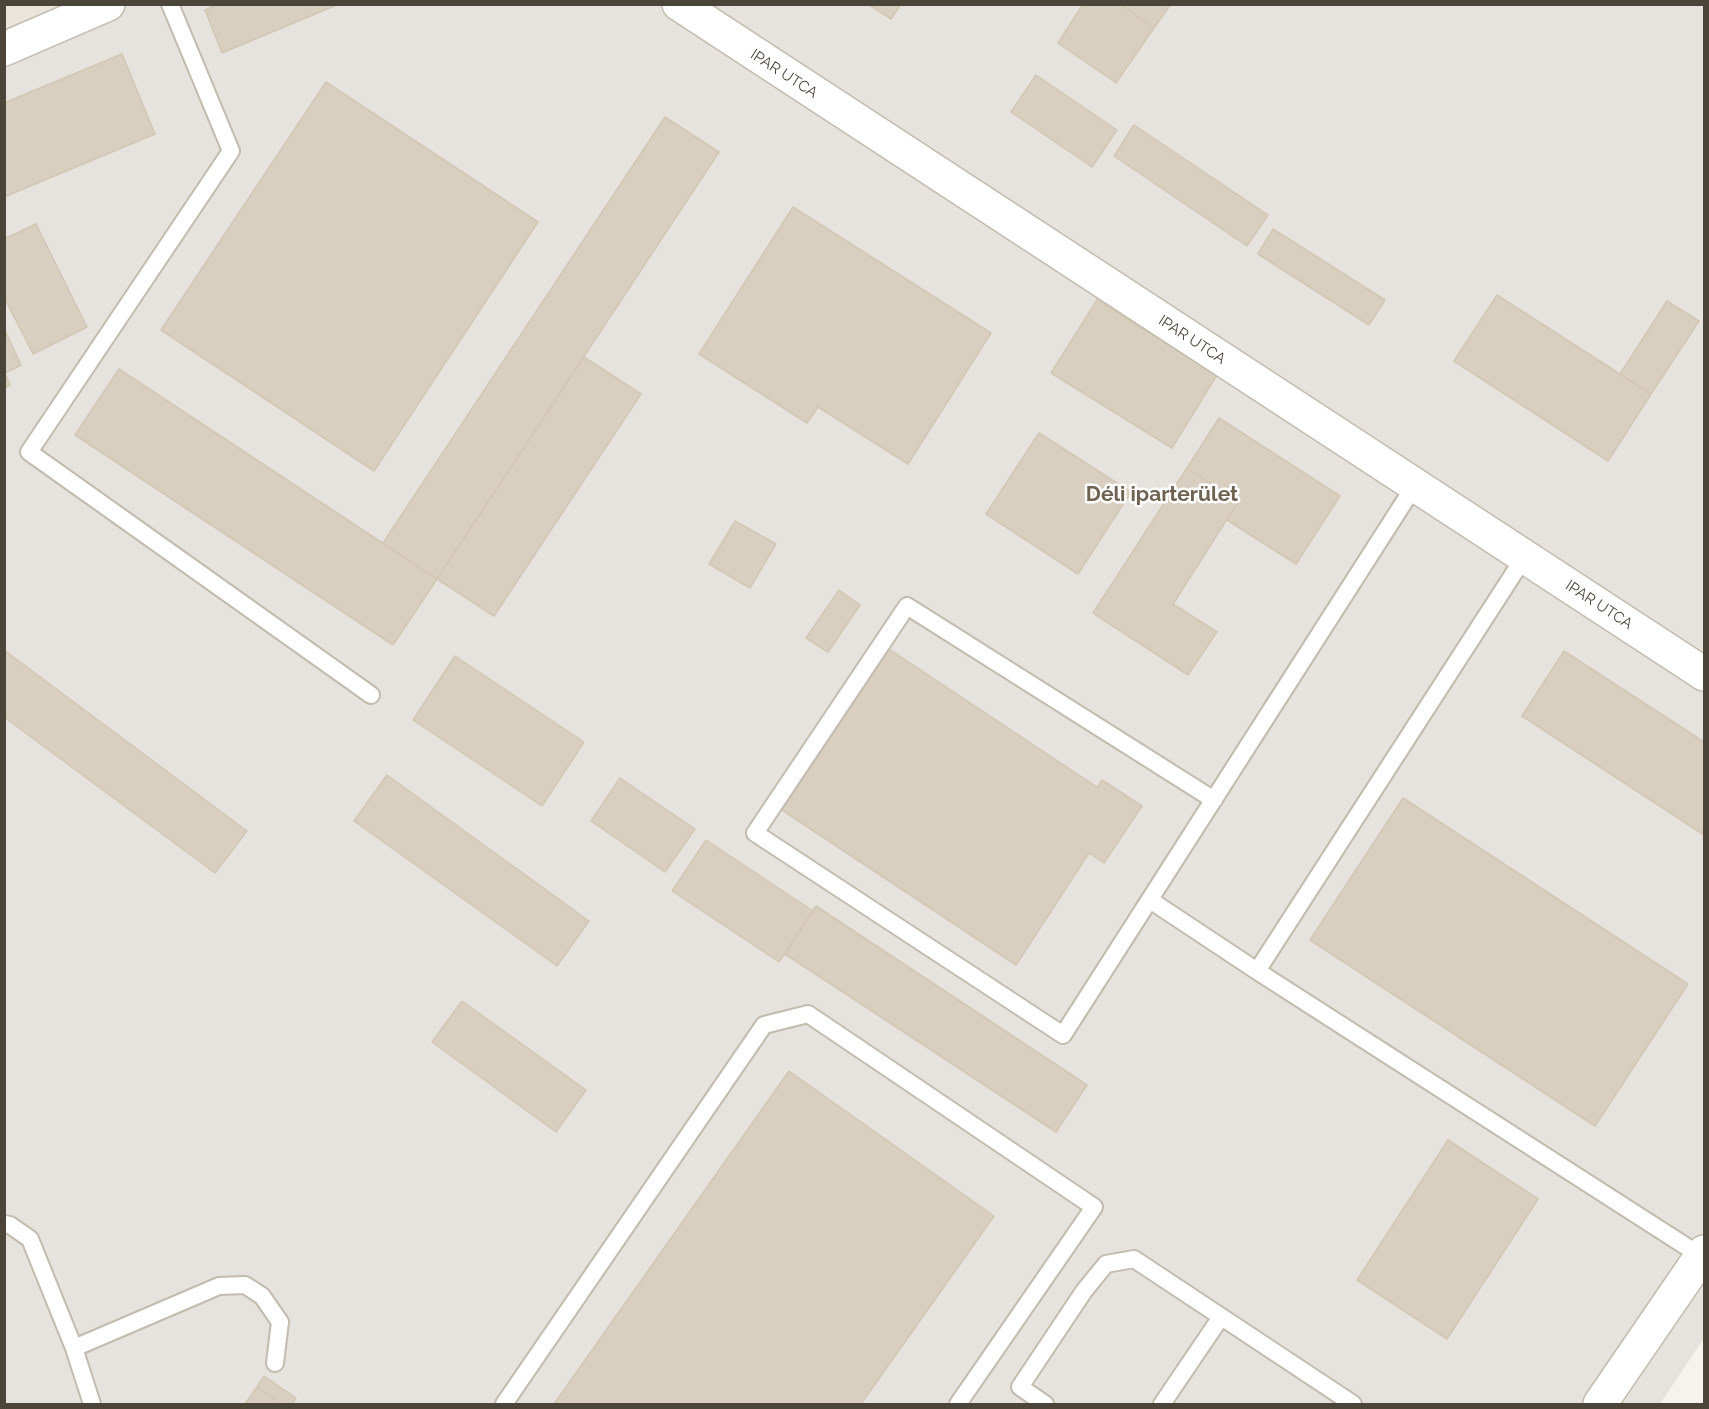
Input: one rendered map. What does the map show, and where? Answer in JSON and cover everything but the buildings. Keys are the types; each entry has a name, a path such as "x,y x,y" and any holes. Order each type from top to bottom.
{"street":[{"path":"4,49 108,4"},
{"name":"IPAR UTCA","path":"679,4 1704,674"},
{"path":"1600,1404 1703,1254"}],"lane":[{"path":"170,4 231,151 29,452 371,695"},
{"path":"1214,800 907,606 756,833 1063,1035 1214,800 1415,485"},
{"path":"1257,970 1525,556"},
{"path":"1150,900 1703,1254"},
{"path":"504,1404 764,1025 808,1014 1094,1206 958,1404"},
{"path":"4,1224 10,1225 30,1239 74,1348 92,1404"},
{"path":"1045,1404 1020,1387 1084,1291 1106,1264 1134,1259 1353,1404"},
{"path":"74,1348 219,1286 245,1285 262,1296 280,1323 275,1363"},
{"path":"1162,1404 1221,1317"}],"shaded area":[{"path":"108,4 1704,5 1704,1338 1660,1404 5,1404 4,49"},
{"path":"5,5 108,5 5,49"}],"district":[{"name":"Déli iparterület","path":"1162,495"}]}
